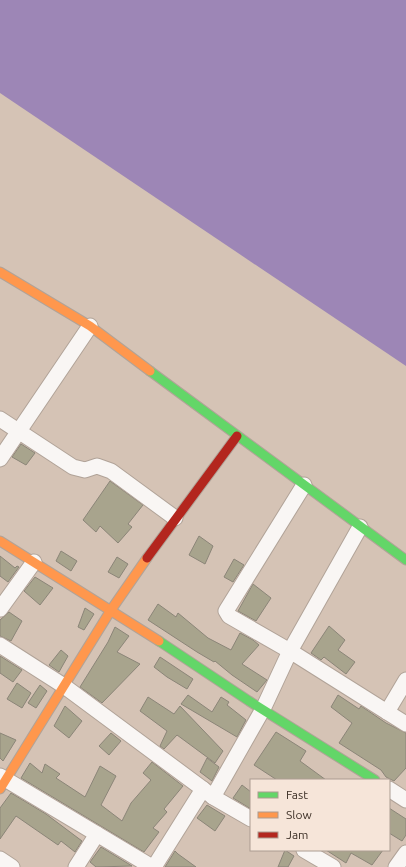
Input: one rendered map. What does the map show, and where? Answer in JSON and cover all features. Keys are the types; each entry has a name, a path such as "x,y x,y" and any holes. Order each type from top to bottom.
{"street":[{"path":"0,272 90,326 406,560"},
{"path":"0,459 90,326"},
{"path":"0,419 73,467 85,470 97,466 112,472 175,518"},
{"path":"238,436 175,518 111,610 2,782 97,834 153,867 208,793 263,709 290,651 360,527"},
{"path":"304,485 226,611 229,616 235,620 290,651 406,724"},
{"path":"0,541 111,610 373,779"},
{"path":"0,609 34,562"},
{"path":"0,645 64,686 208,793 250,818"},
{"path":"387,712 406,680"},
{"path":"390,790 406,800"},
{"path":"76,867 97,834"},
{"path":"306,851 333,867"},
{"path":"396,867 406,853"},
{"path":"0,859 12,867"}],"shaded area":[{"path":"0,0 406,0 406,366 0,93"}],"building":[{"path":"21,444 35,453 26,465 12,457"},
{"path":"110,481 143,505 128,524 132,527 118,543 100,526 96,532 83,520"},
{"path":"199,536 213,546 205,564 189,555"},
{"path":"61,551 77,561 71,571 56,561"},
{"path":"0,556 15,568 17,566 19,567 8,582 0,576"},
{"path":"117,557 128,564 119,578 108,572"},
{"path":"234,559 244,565 233,582 224,577"},
{"path":"35,577 53,588 40,605 24,591"},
{"path":"253,584 271,598 256,621 238,611"},
{"path":"158,604 176,617 178,613 208,638 231,650 240,633 253,640 259,645 242,664 267,680 257,692 215,661 214,662 197,652 148,620"},
{"path":"85,608 94,614 84,630 78,627"},
{"path":"9,612 22,621 11,641 0,636 0,620"},
{"path":"329,626 345,640 338,650 355,662 346,674 324,657 321,660 311,653"},
{"path":"115,627 129,636 117,652 140,664 102,703 80,687 108,642"},
{"path":"61,650 68,656 59,672 49,665"},
{"path":"0,656 22,670 13,682 0,673"},
{"path":"160,657 193,679 187,689 154,667"},
{"path":"17,683 31,693 22,708 7,699"},
{"path":"40,685 47,691 36,708 28,703"},
{"path":"188,695 212,712 221,697 229,702 227,705 246,720 237,737 181,704"},
{"path":"338,695 359,709 361,706 386,723 406,733 406,768 394,781 386,777 381,770 339,743 352,723 331,707"},
{"path":"148,697 174,714 180,706 223,751 215,763 177,735 164,749 160,746 167,731 140,711"},
{"path":"65,706 82,721 69,738 54,726"},
{"path":"276,732 306,751 300,761 325,779 275,779 254,765"},
{"path":"0,733 16,740 3,761 0,758"},
{"path":"111,733 121,741 109,755 99,746"},
{"path":"207,758 219,767 212,781 200,772"},
{"path":"152,762 183,786 164,809 167,812 153,828 159,832 144,852 21,778 30,763 42,773 45,764 60,774 56,778 85,797 100,766 116,776 101,805 122,821 131,803 151,780 143,773"},
{"path":"242,785 250,791 250,808 233,798"},
{"path":"11,793 46,814 82,841 75,852 61,841 58,845 16,816 0,839 0,808"},
{"path":"207,805 225,816 215,831 197,818"},
{"path":"390,809 406,819 406,835 402,841 390,834"},
{"path":"101,847 132,866 96,867 90,862"},
{"path":"175,851 178,854 196,867 165,867"},
{"path":"285,851 294,856 288,867 278,867"},
{"path":"328,851 382,851 372,865 351,853 346,863"}],"traffic: fast":[{"path":"150,371 406,560"},
{"path":"159,641 249,701 373,779"}],"traffic: slow":[{"path":"0,272 90,326 150,371"},
{"path":"0,541 159,641"},
{"path":"0,789 111,610 147,558"}],"traffic: jam":[{"path":"147,558 237,436"}]}
